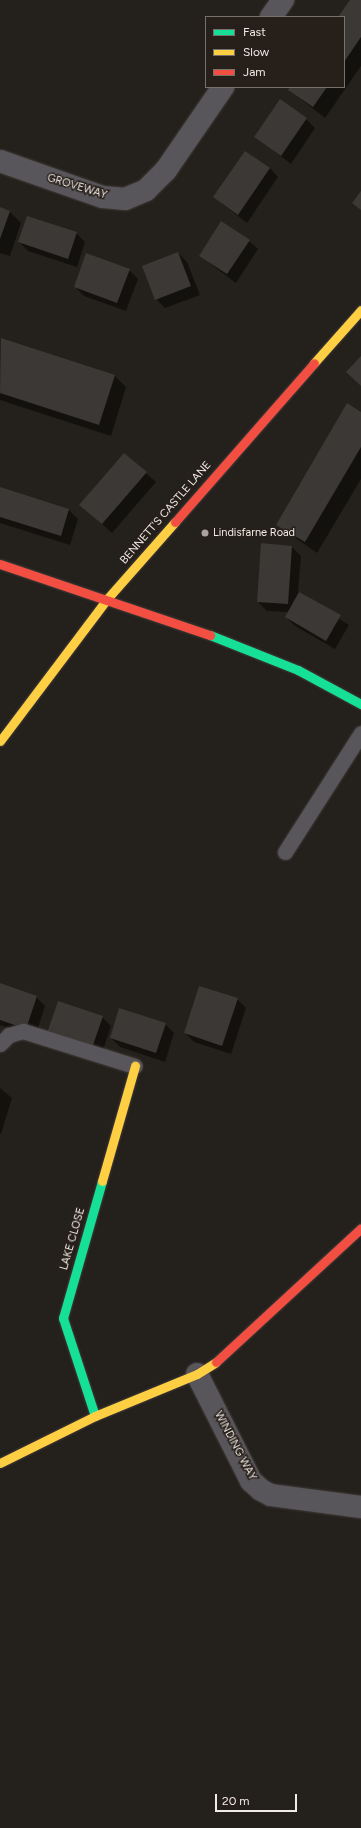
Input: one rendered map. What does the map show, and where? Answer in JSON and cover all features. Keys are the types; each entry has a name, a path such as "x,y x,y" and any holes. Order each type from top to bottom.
{"street":[{"path":"272,16 283,0"},
{"name":"GROVEWAY","path":"0,161 103,197 125,199 146,190 166,170 222,88"},
{"name":"BENNETT'S CASTLE LANE","path":"0,741 107,599 361,310"},
{"path":"0,564 107,599 298,670 361,704"},
{"name":"LAKE CLOSE","path":"95,1416 63,1318 135,1066"},
{"path":"0,1463 95,1416 198,1374 219,1360 361,1228"},
{"name":"WINDING WAY","path":"198,1374 251,1481 261,1490 271,1495 361,1506"}],"lane":[{"path":"285,852 361,733"},
{"path":"0,1044 9,1035 23,1031 135,1066"}],"building":[{"path":"350,0 361,0 361,37 345,61 345,16 339,16"},
{"path":"289,88 326,88 313,107 288,90"},
{"path":"280,99 307,118 281,156 254,137"},
{"path":"245,151 270,168 238,215 213,197"},
{"path":"361,191 361,210 352,203"},
{"path":"0,207 10,211 0,239"},
{"path":"27,216 77,232 68,259 18,242"},
{"path":"221,221 250,240 227,274 199,256"},
{"path":"178,252 191,286 155,300 142,266"},
{"path":"86,253 130,269 117,303 74,287"},
{"path":"1,338 115,375 99,425 0,393"},
{"path":"361,356 361,386 346,372"},
{"path":"347,403 361,412 361,447 305,542 276,525"},
{"path":"124,453 147,472 102,524 79,505"},
{"path":"0,487 69,509 61,536 0,517"},
{"path":"261,543 292,546 288,604 257,602"},
{"path":"299,592 341,615 326,641 285,617"},
{"path":"0,983 37,996 26,1029 0,1020"},
{"path":"199,986 238,998 222,1046 184,1033"},
{"path":"58,1001 103,1016 91,1051 46,1036"},
{"path":"119,1008 166,1023 156,1053 110,1038"}],"traffic: fast":[{"path":"210,635 298,670 361,704"},
{"path":"95,1416 63,1318 102,1181"}],"traffic: slow":[{"path":"314,363 361,310"},
{"path":"0,741 107,599 175,522"},
{"path":"102,1181 135,1066"},
{"path":"0,1463 95,1416 197,1374 216,1362"}],"traffic: jam":[{"path":"175,522 314,363"},
{"path":"0,564 210,635"},
{"path":"216,1362 361,1228"}],"place":[{"name":"Lindisfarne Road","path":"205,533"}]}
